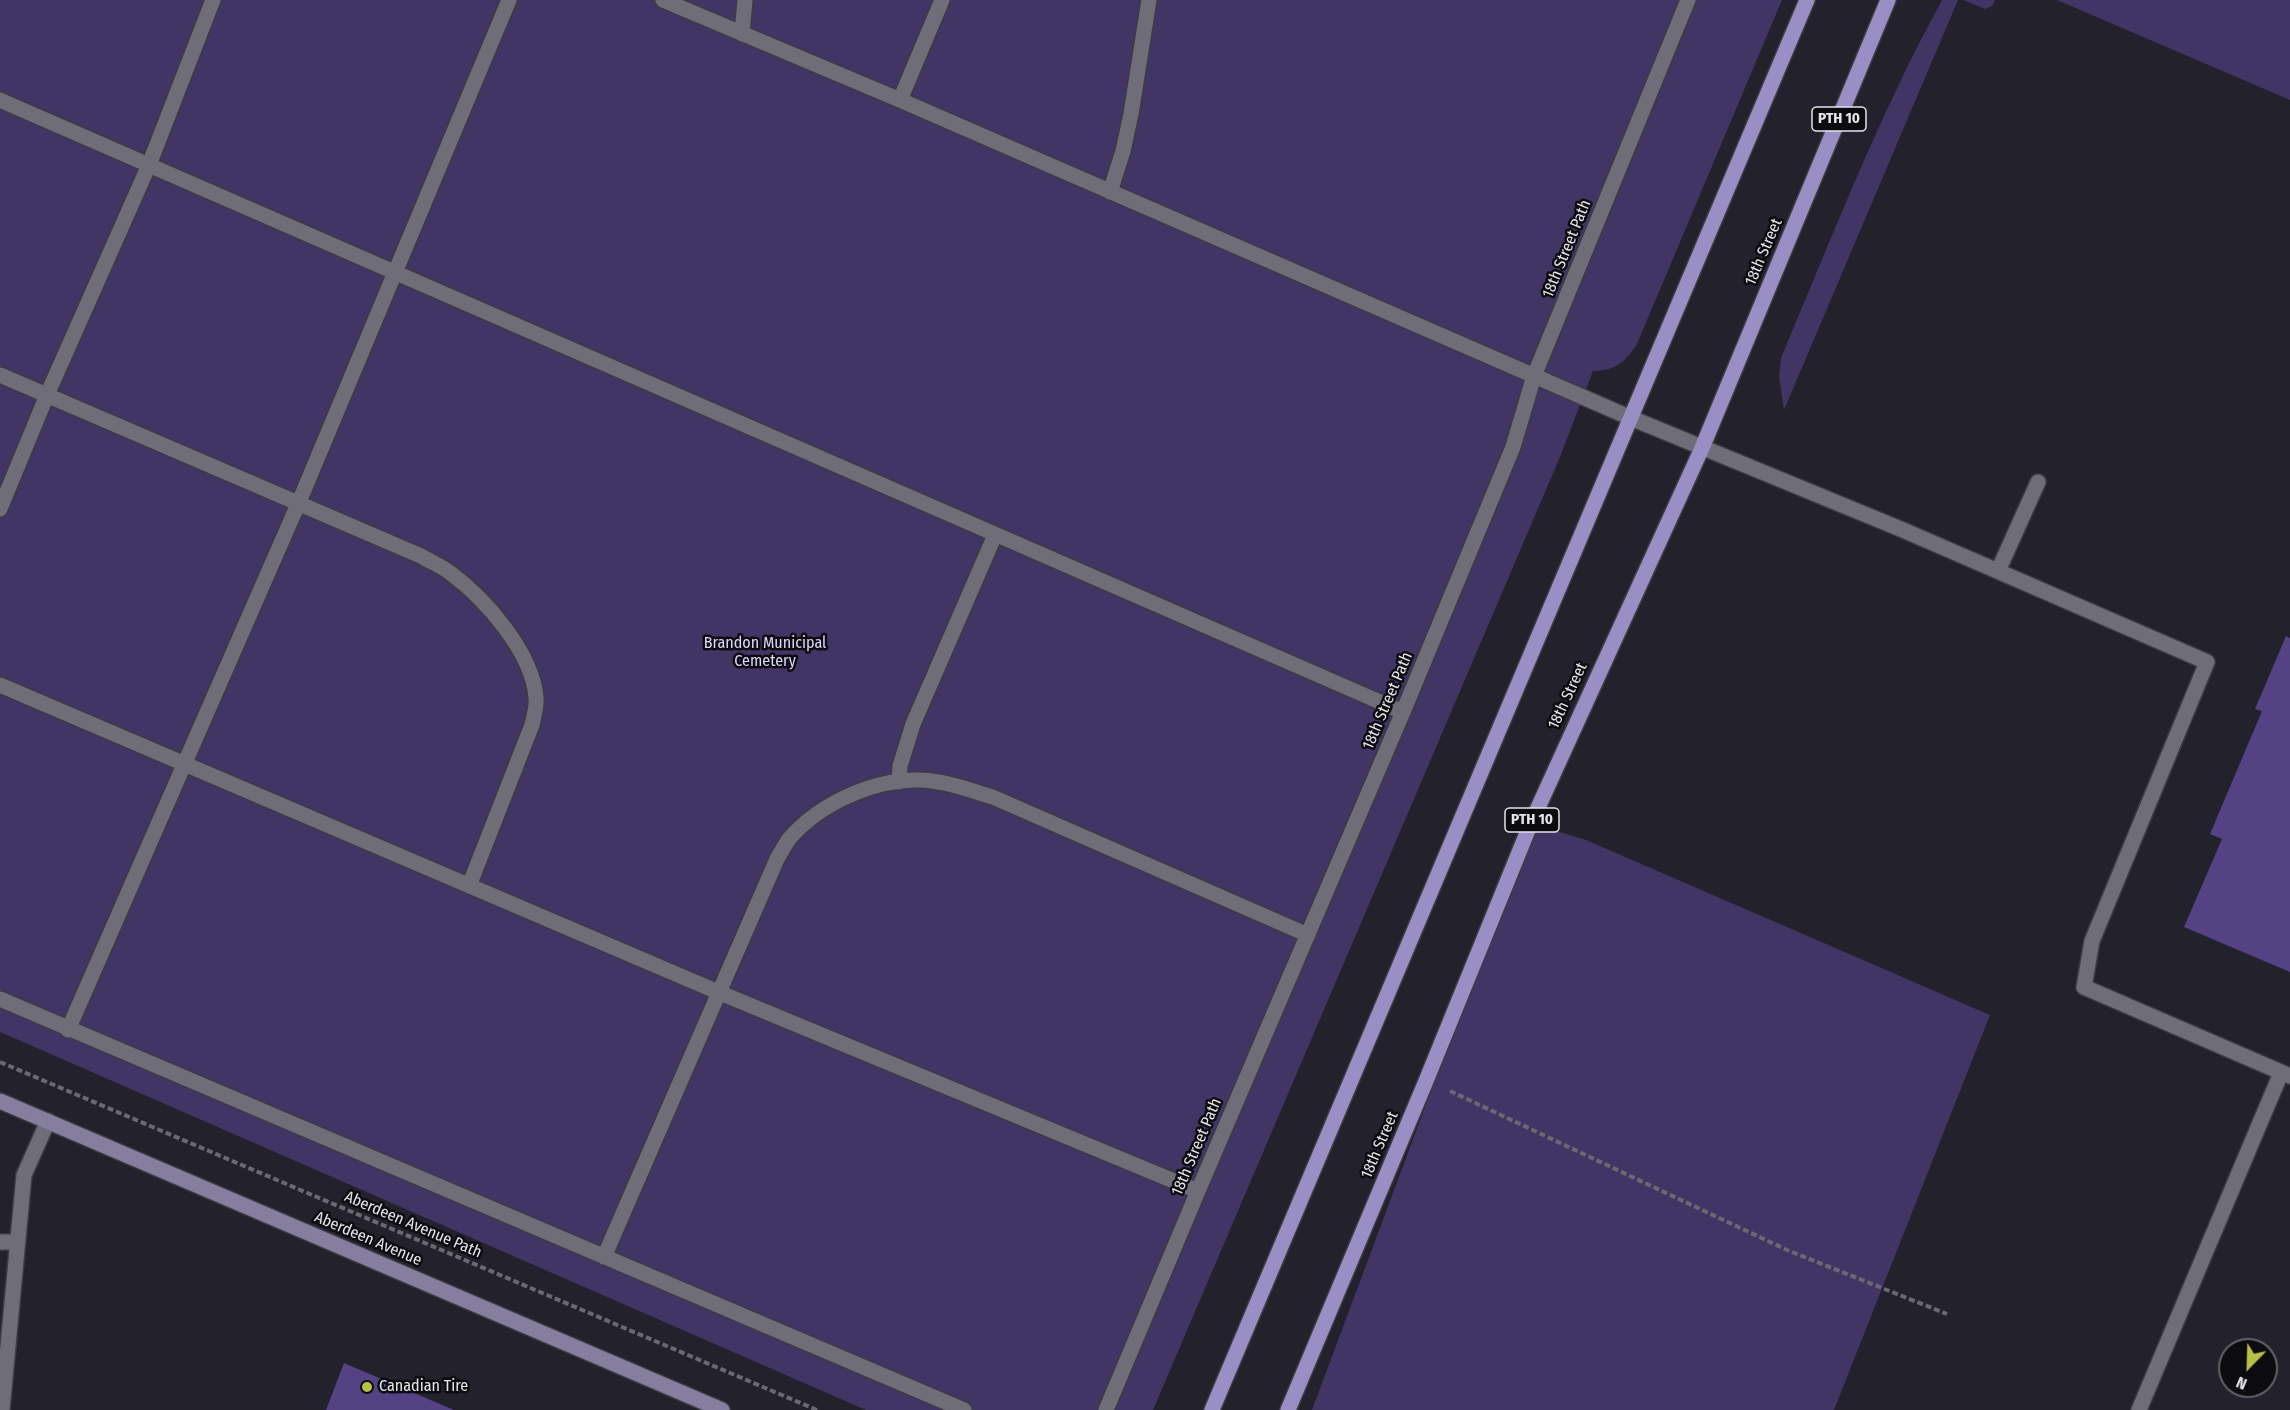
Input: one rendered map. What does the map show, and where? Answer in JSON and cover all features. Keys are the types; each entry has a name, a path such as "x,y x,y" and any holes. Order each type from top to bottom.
{"main road":[{"path":"1212,1410 1807,0"},
{"name":"18th Street","path":"1288,1410 1426,1081 1530,823 1702,448 1888,0"}],"street":[{"name":"Aberdeen Avenue","path":"0,1101 722,1410"}],"lane":[{"path":"0,509 47,394 149,165 213,0"},
{"path":"68,1030 299,502 509,0"},
{"path":"663,0 900,100 1631,418 1998,571 2206,662 2092,941 2084,987 2286,1074 2139,1410"},
{"path":"741,34 745,0"},
{"path":"900,100 942,0"},
{"path":"1110,192 1123,151 1131,114 1149,0"},
{"name":"18th Street Path","path":"1107,1410 1514,447 1534,376 1689,0"},
{"path":"0,100 1403,712"},
{"path":"0,375 422,556 449,572 476,594 520,651 533,677 537,700 532,725 469,886"},
{"path":"1998,571 2038,482"},
{"path":"898,782 900,766 913,724 995,535"},
{"path":"0,685 718,992 1198,1191"},
{"path":"604,1257 777,859 788,840 808,822 830,806 856,794 898,782 920,780 970,789 1308,935"},
{"path":"0,999 68,1030 964,1410"},
{"path":"2,1410 24,1175 48,1121"},
{"path":"0,1242 18,1242"}],"path":[{"name":"Aberdeen Avenue Path","path":"0,1062 817,1410"},
{"path":"1426,1081 1787,1250 1947,1314"}],"green space":[{"name":"Brandon Municipal Cemetery","path":"0,0 1782,0 1637,344 1629,356 1619,364 1601,371 1593,371 1560,457 1153,1410 866,1410 0,1032"},
{"path":"1942,0 1958,0 1784,410 1779,376 1781,358 1897,87"},
{"path":"1963,0 1995,0 1992,6 1985,9"},
{"path":"2057,0 2290,0 2290,100"},
{"path":"1531,823 1586,840 1990,1015 1834,1410 1312,1410"}],"building":[{"path":"2286,636 2290,638 2290,972 2184,927 2222,839 2210,834 2262,711 2255,709"},
{"name":"Canadian Tire","path":"344,1363 454,1410 326,1410"}],"place":[{"name":"Canadian Tire","path":"367,1387"}]}
